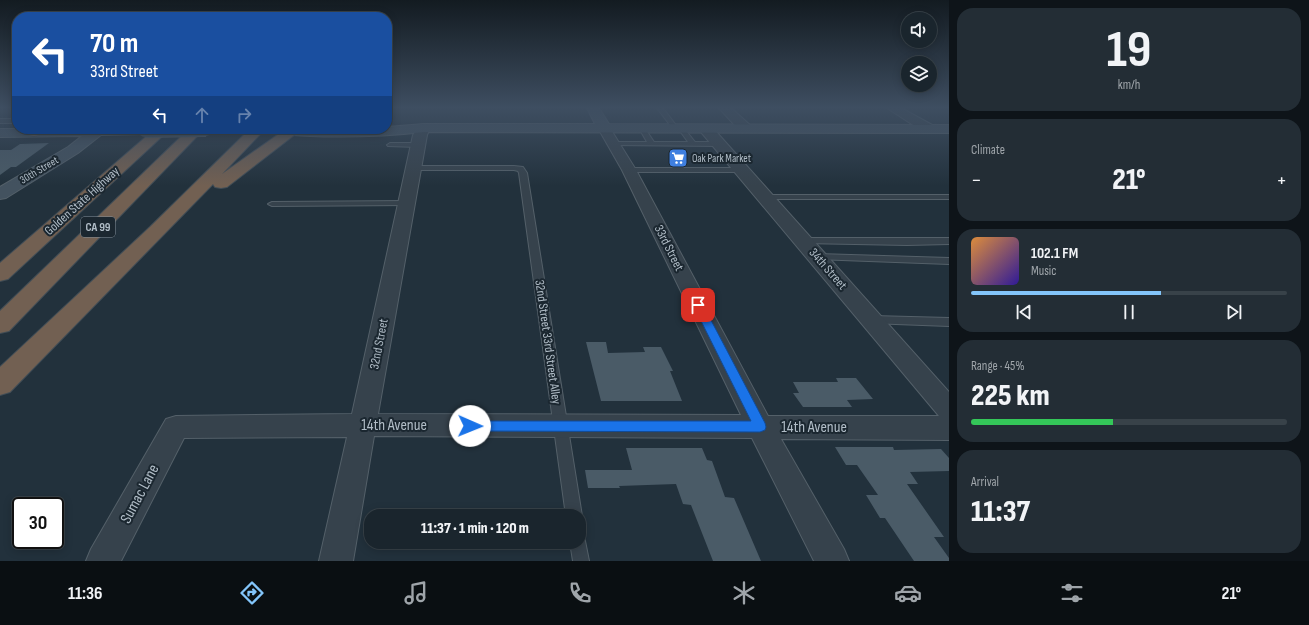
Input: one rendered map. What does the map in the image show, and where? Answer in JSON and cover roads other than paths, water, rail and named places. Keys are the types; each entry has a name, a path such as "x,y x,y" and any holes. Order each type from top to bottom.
{"highway":[{"name":"Golden State Highway","path":"0,274 157,134"},
{"name":"CA 99","path":"0,326 192,134"},
{"path":"0,384 158,231 253,134"},
{"path":"158,231 289,134"}],"main road":[{"name":"30th Street","path":"0,194 73,150 93,134"},
{"path":"404,134 421,137 609,136 617,134"},
{"path":"413,134 421,137"}],"street":[{"name":"34th Street","path":"711,134 949,410"},
{"name":"33rd Street","path":"609,136 629,170 760,427 832,561"},
{"name":"32nd Street","path":"336,561 421,137"},
{"name":"14th Avenue","path":"176,427 364,425 949,428"},
{"name":"Sumac Lane","path":"103,561 176,427"}],"lane":[{"path":"646,134 652,144"},
{"path":"684,134 693,144"},
{"path":"609,136 652,144 720,144"},
{"path":"390,145 421,137"},
{"name":"32nd Street 33rd Street Alley","path":"414,168 520,170 523,173 573,509"},
{"path":"629,170 743,170"},
{"path":"767,197 949,197"},
{"path":"272,204 407,203"},
{"path":"805,241 949,241"},
{"path":"818,257 949,261"},
{"path":"873,320 949,322"},
{"path":"579,549 581,561"}],"place":[{"name":"Oak Park Market","path":"678,158"}]}
